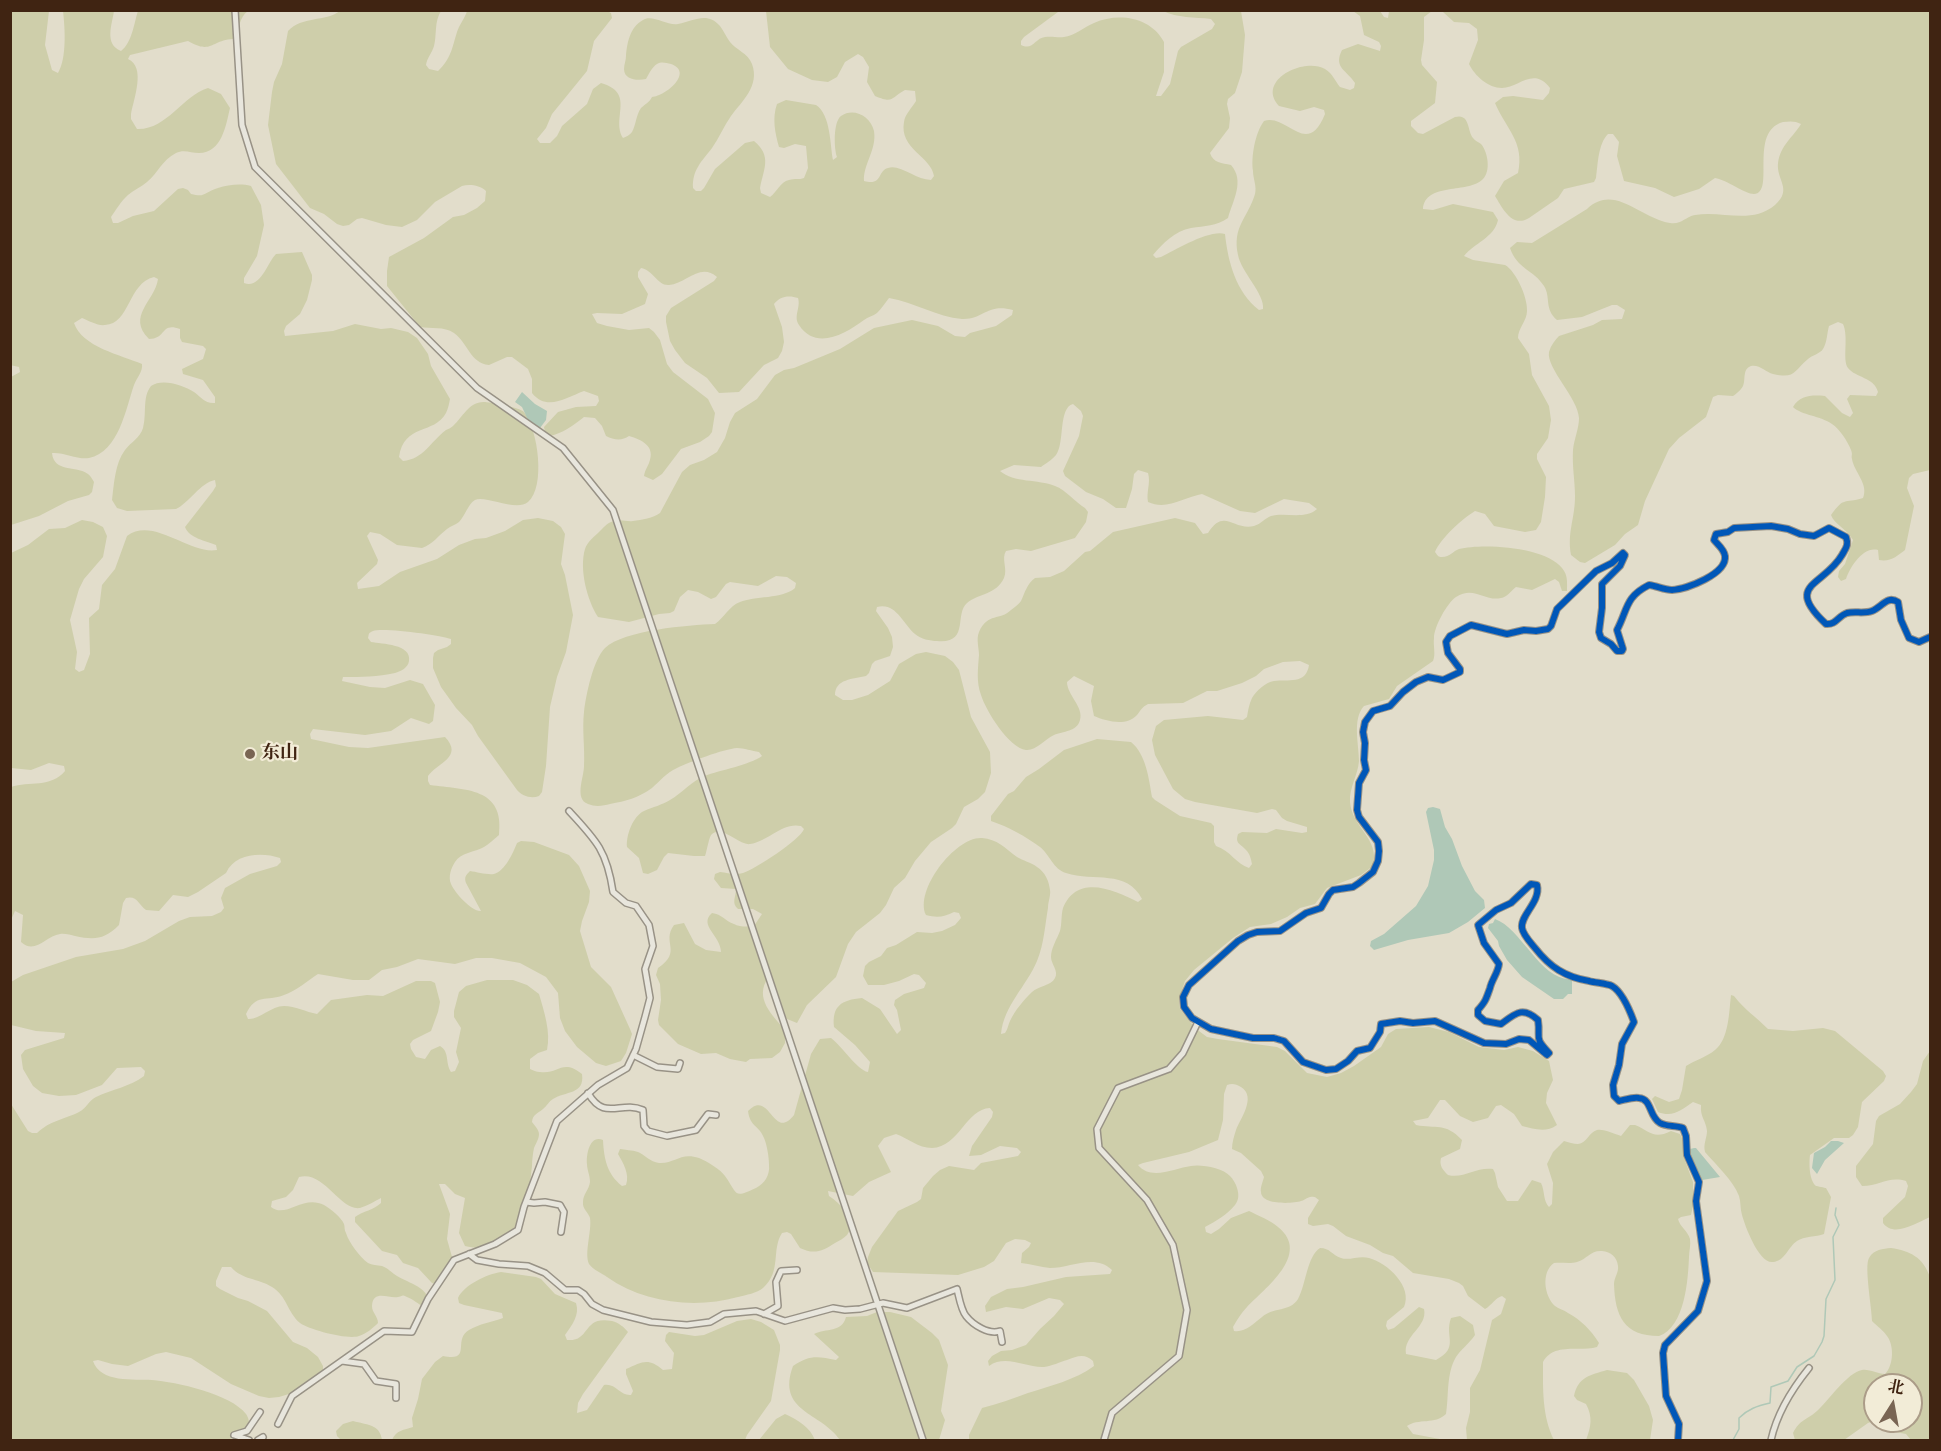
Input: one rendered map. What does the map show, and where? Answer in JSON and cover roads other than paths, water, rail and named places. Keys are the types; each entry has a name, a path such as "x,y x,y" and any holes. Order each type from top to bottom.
{"street":[{"path":"235,10 242,125 255,167 477,388 563,448 613,510 923,1440"},
{"path":"1678,1440 1680,1424 1666,1396 1664,1353 1665,1345 1698,1311 1707,1281 1696,1201 1699,1182 1687,1155 1683,1128 1662,1125 1653,1116 1650,1106 1643,1099 1619,1101 1614,1096 1613,1085 1622,1044 1634,1022 1613,987 1573,979 1550,966 1536,950 1522,928 1538,891 1534,884 1529,885 1511,903 1489,914 1478,925 1484,943 1499,964 1498,973 1490,986 1487,999 1478,1010 1478,1015 1485,1021 1501,1024 1521,1012 1530,1013 1538,1020 1537,1038 1549,1053 1547,1055 1529,1040 1506,1044 1484,1043 1435,1021 1413,1023 1400,1021 1381,1024 1380,1032 1370,1048 1357,1051 1341,1066 1330,1070 1307,1064 1288,1044 1279,1039 1261,1039 1222,1033 1198,1022 1184,1007 1185,992 1189,985 1226,951 1248,935 1264,930 1280,931 1306,913 1322,908 1325,898 1333,890 1353,886 1373,872 1378,861 1378,842 1359,817 1357,810 1359,783 1366,770 1363,732 1365,722 1373,711 1390,706 1408,687 1424,678 1443,681 1460,672 1448,653 1446,642 1450,636 1467,626 1486,627 1507,634 1524,630 1548,629 1557,609 1596,571 1612,563 1623,553 1625,555 1620,566 1602,584 1599,625 1602,638 1617,651 1622,651 1617,630 1630,598 1649,585 1666,590 1677,589 1700,582 1718,571 1722,568 1725,558 1722,549 1714,540 1716,534 1728,532 1734,528 1771,526 1808,536 1814,536 1829,528 1846,537 1847,547 1839,560 1827,574 1806,591 1808,602 1826,624 1833,624 1848,613 1872,611 1888,599 1892,599 1898,602 1901,620 1909,638 1919,642 1930,637"},
{"path":"279,1424 292,1396 384,1331 412,1332 429,1299 454,1260 495,1244 518,1230 526,1202 557,1121 598,1085 627,1068 650,998 645,969 654,946 649,925 636,906 626,903 613,892 610,870 597,842 569,811"},
{"path":"1104,1440 1112,1413 1179,1356 1187,1311 1173,1245 1147,1200 1099,1148 1097,1129 1118,1088 1169,1069 1183,1053 1198,1022"},
{"path":"633,1055 657,1067 678,1069 680,1063"},
{"path":"588,1093 595,1104 602,1108 636,1107 644,1110 644,1126 648,1131 667,1136 696,1130 708,1114 716,1115"},
{"path":"526,1202 560,1205 564,1212 561,1232"},
{"path":"469,1254 477,1260 528,1266 545,1273 565,1290 578,1290 592,1304 603,1310 651,1322 687,1325 710,1322 724,1314 756,1311 785,1321 833,1308 845,1310 883,1303 907,1308 957,1289 965,1315 980,1328 994,1333 1000,1331 1002,1342"},
{"path":"764,1314 778,1306 776,1282 781,1271 797,1270"},
{"path":"342,1362 364,1364 376,1381 396,1384 396,1398"},
{"path":"1771,1440 1774,1427 1793,1388 1809,1368"},
{"path":"249,1440 234,1435 247,1431 260,1412"}],"waterway":[{"path":"1733,1440 1739,1429 1739,1418 1753,1408 1770,1403 1771,1387 1788,1381 1797,1367 1814,1356 1822,1342 1826,1299 1835,1280 1833,1237 1839,1225 1835,1215 1836,1208"}],"place":[{"name":"东山","path":"250,754"}]}
